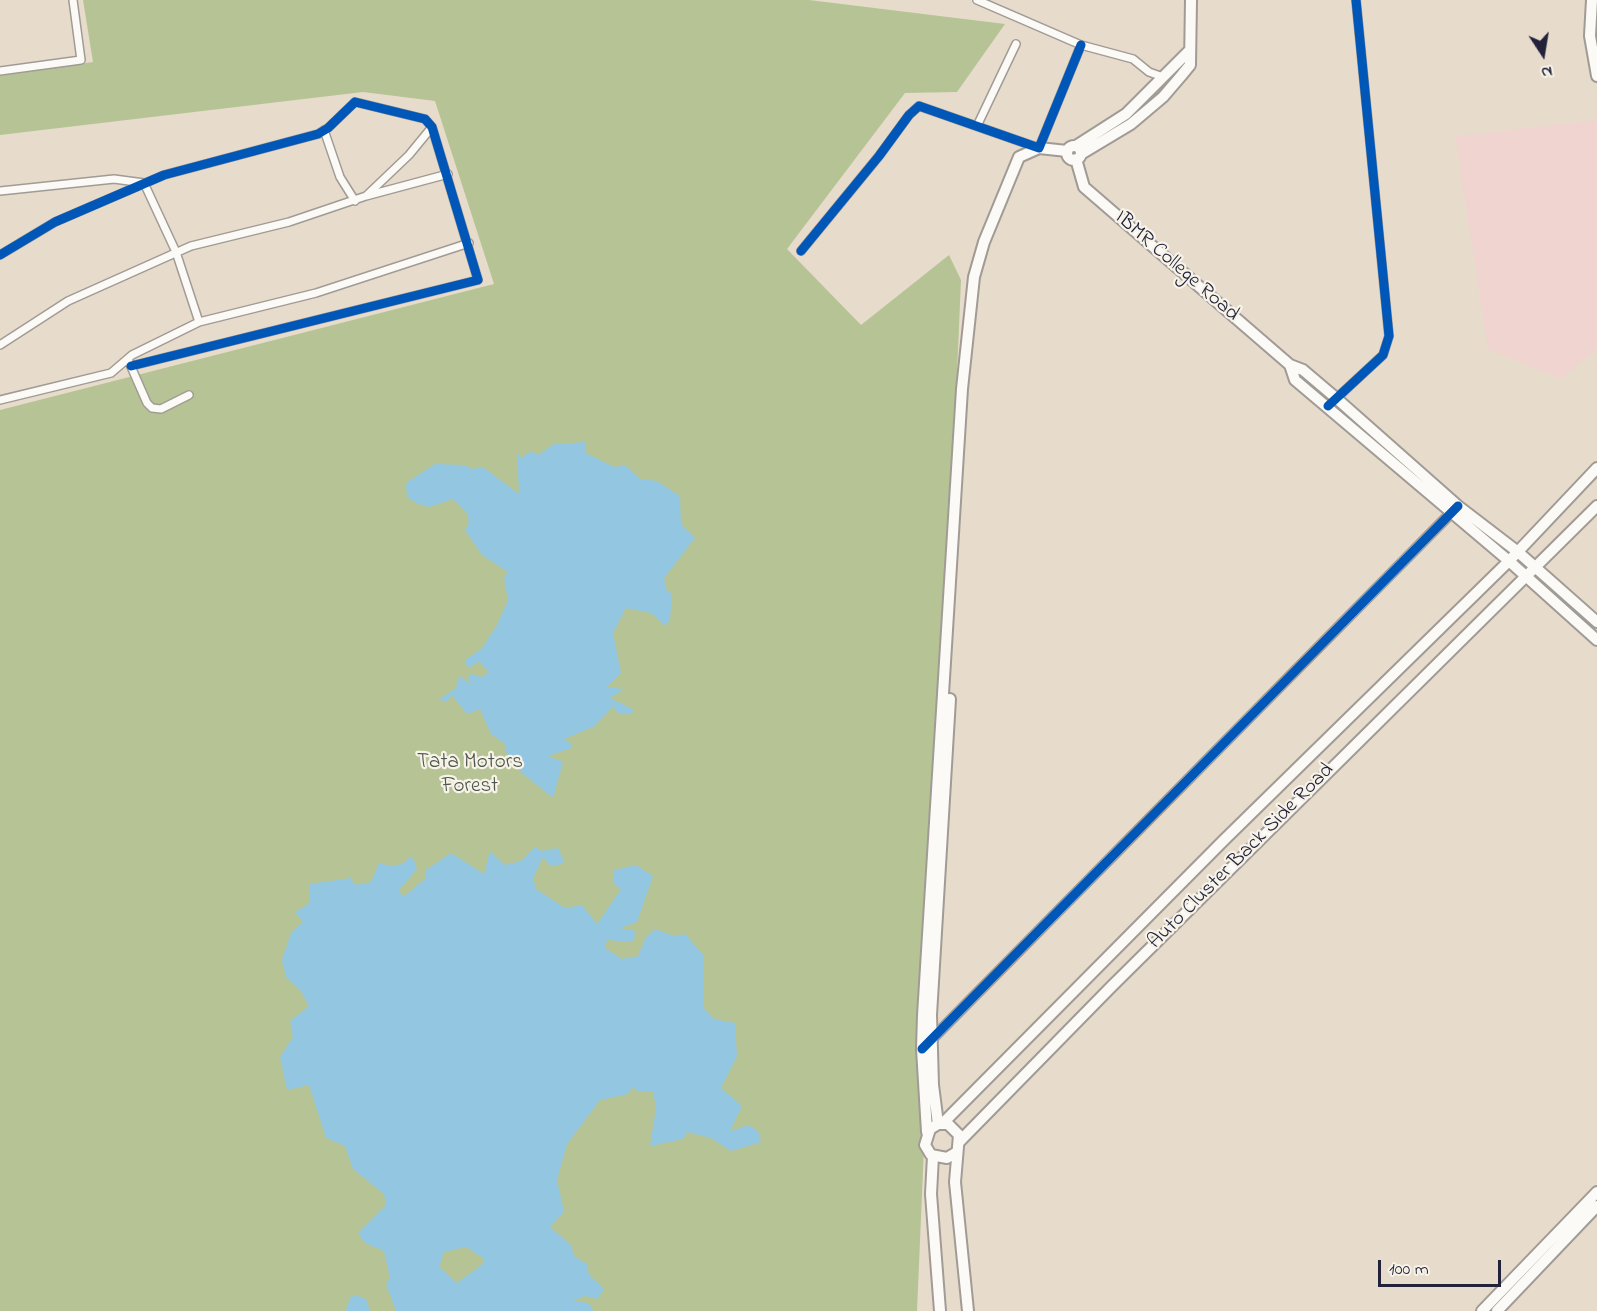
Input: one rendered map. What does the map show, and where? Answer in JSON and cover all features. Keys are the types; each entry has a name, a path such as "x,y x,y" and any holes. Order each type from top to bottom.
{"main road":[{"path":"940,1311 931,1194 933,1156 925,1145 927,1132 926,1045 974,277 984,242 1019,157 1039,148 1075,153 1131,124 1163,97 1190,65 1191,0"},
{"path":"1592,0 1590,36 1597,76"},
{"path":"1075,153 1126,114 1190,50"},
{"name":"IBMR College Road","path":"1075,153 1084,187 1290,365 1303,370 1332,402 1597,640"},
{"name":"Auto Cluster Back Side Road","path":"927,1132 940,1124 1224,840 1509,561 1597,468"},
{"name":"Auto Cluster Back Side Road","path":"958,1146 1001,1097 1433,667 1528,577 1597,506"},
{"name":"IBMR College Road","path":"1454,510 1518,552 1597,622"},
{"path":"926,1045 940,1124 956,1130 958,1146 955,1182 968,1311"},
{"path":"933,1156 947,1158 958,1146"},
{"path":"1482,1311 1597,1192"},
{"path":"1497,1311 1597,1206"}],"street":[{"path":"0,71 81,60 73,0"},
{"path":"977,0 1080,45 1133,59 1149,72 1163,77"},
{"path":"1332,402 1383,355 1389,336 1356,0"},
{"path":"977,126 1016,44"},
{"path":"801,251 914,109 925,107 1039,148 1080,45"},
{"path":"0,255 55,222 144,183 191,166 324,130 355,102 425,119 432,127 469,243 478,280 129,363"},
{"path":"366,196 409,155 432,127"},
{"path":"324,130 340,177 355,201"},
{"path":"0,345 68,301 176,252 212,239 289,222 366,196 448,174"},
{"path":"0,191 114,179 144,183"},
{"path":"144,183 176,252 199,322"},
{"path":"0,400 111,373 199,322 316,293 469,243"},
{"path":"129,363 147,403 152,408 161,409 189,395"},
{"path":"926,1045 1454,510"}],"shaded area":[{"path":"1597,120 1597,348 1561,379 1488,349 1455,136"}],"green space":[{"name":"Tata Motors Forest","path":"83,0 809,0 1005,24 957,92 905,93 787,249 861,325 949,255 961,280 917,1311 0,1311 0,410 494,284 435,101 363,92 0,135 0,76 93,62"}],"water":[{"path":"586,442 586,453 614,467 625,465 640,479 657,481 680,496 681,524 695,538 664,578 666,589 672,594 670,620 665,626 651,613 626,608 613,633 621,673 607,687 624,689 610,698 634,710 632,713 618,713 613,706 595,726 564,739 573,745 571,748 548,756 563,762 553,798 522,773 507,754 504,743 491,734 480,709 467,714 452,695 447,701 438,700 456,688 459,676 471,684 468,677 470,674 482,677 489,672 479,661 469,668 464,661 482,648 497,625 508,600 504,578 508,572 482,555 465,530 469,523 467,513 453,499 429,507 416,503 407,497 406,483 435,464 465,465 472,469 483,467 519,494 517,451 521,458 531,451 538,455 554,444"},
{"path":"535,847 542,851 558,848 564,861 562,864 551,866 543,857 533,878 536,889 565,908 582,905 597,924 621,889 614,884 614,870 636,865 653,876 637,922 620,928 636,931 633,942 607,940 605,948 622,959 638,956 646,937 655,929 674,936 685,934 704,956 703,1007 714,1019 735,1023 737,1056 721,1088 742,1106 730,1131 748,1125 758,1131 761,1142 731,1151 711,1138 687,1132 683,1139 650,1146 656,1108 653,1091 639,1092 632,1087 628,1094 600,1100 567,1144 557,1180 564,1212 550,1227 571,1245 574,1256 587,1264 589,1275 604,1289 597,1299 585,1296 573,1301 589,1303 593,1311 396,1311 386,1284 390,1278 384,1251 365,1243 358,1233 386,1205 384,1194 353,1169 345,1146 326,1138 309,1085 287,1090 280,1057 293,1037 290,1021 309,1006 300,990 286,977 282,960 291,933 303,922 295,912 310,903 309,884 351,878 355,885 371,882 379,863 391,866 402,864 412,856 417,869 399,890 403,897 425,879 426,870 451,853 484,874 490,851 505,865 521,861","holes":["466,1247 483,1258 484,1263 457,1283 439,1267 444,1252"]},
{"path":"355,1295 366,1299 370,1311 346,1311 350,1298"}],"cycle path":[{"path":"1328,406 1383,355 1389,336 1356,0"},
{"path":"801,251 879,156 909,115 919,106 1039,148 1081,45"},
{"path":"0,255 55,222 164,175 318,134 328,128 355,102 425,119 432,127 478,280 131,366"},
{"path":"922,1049 1458,506"}]}
